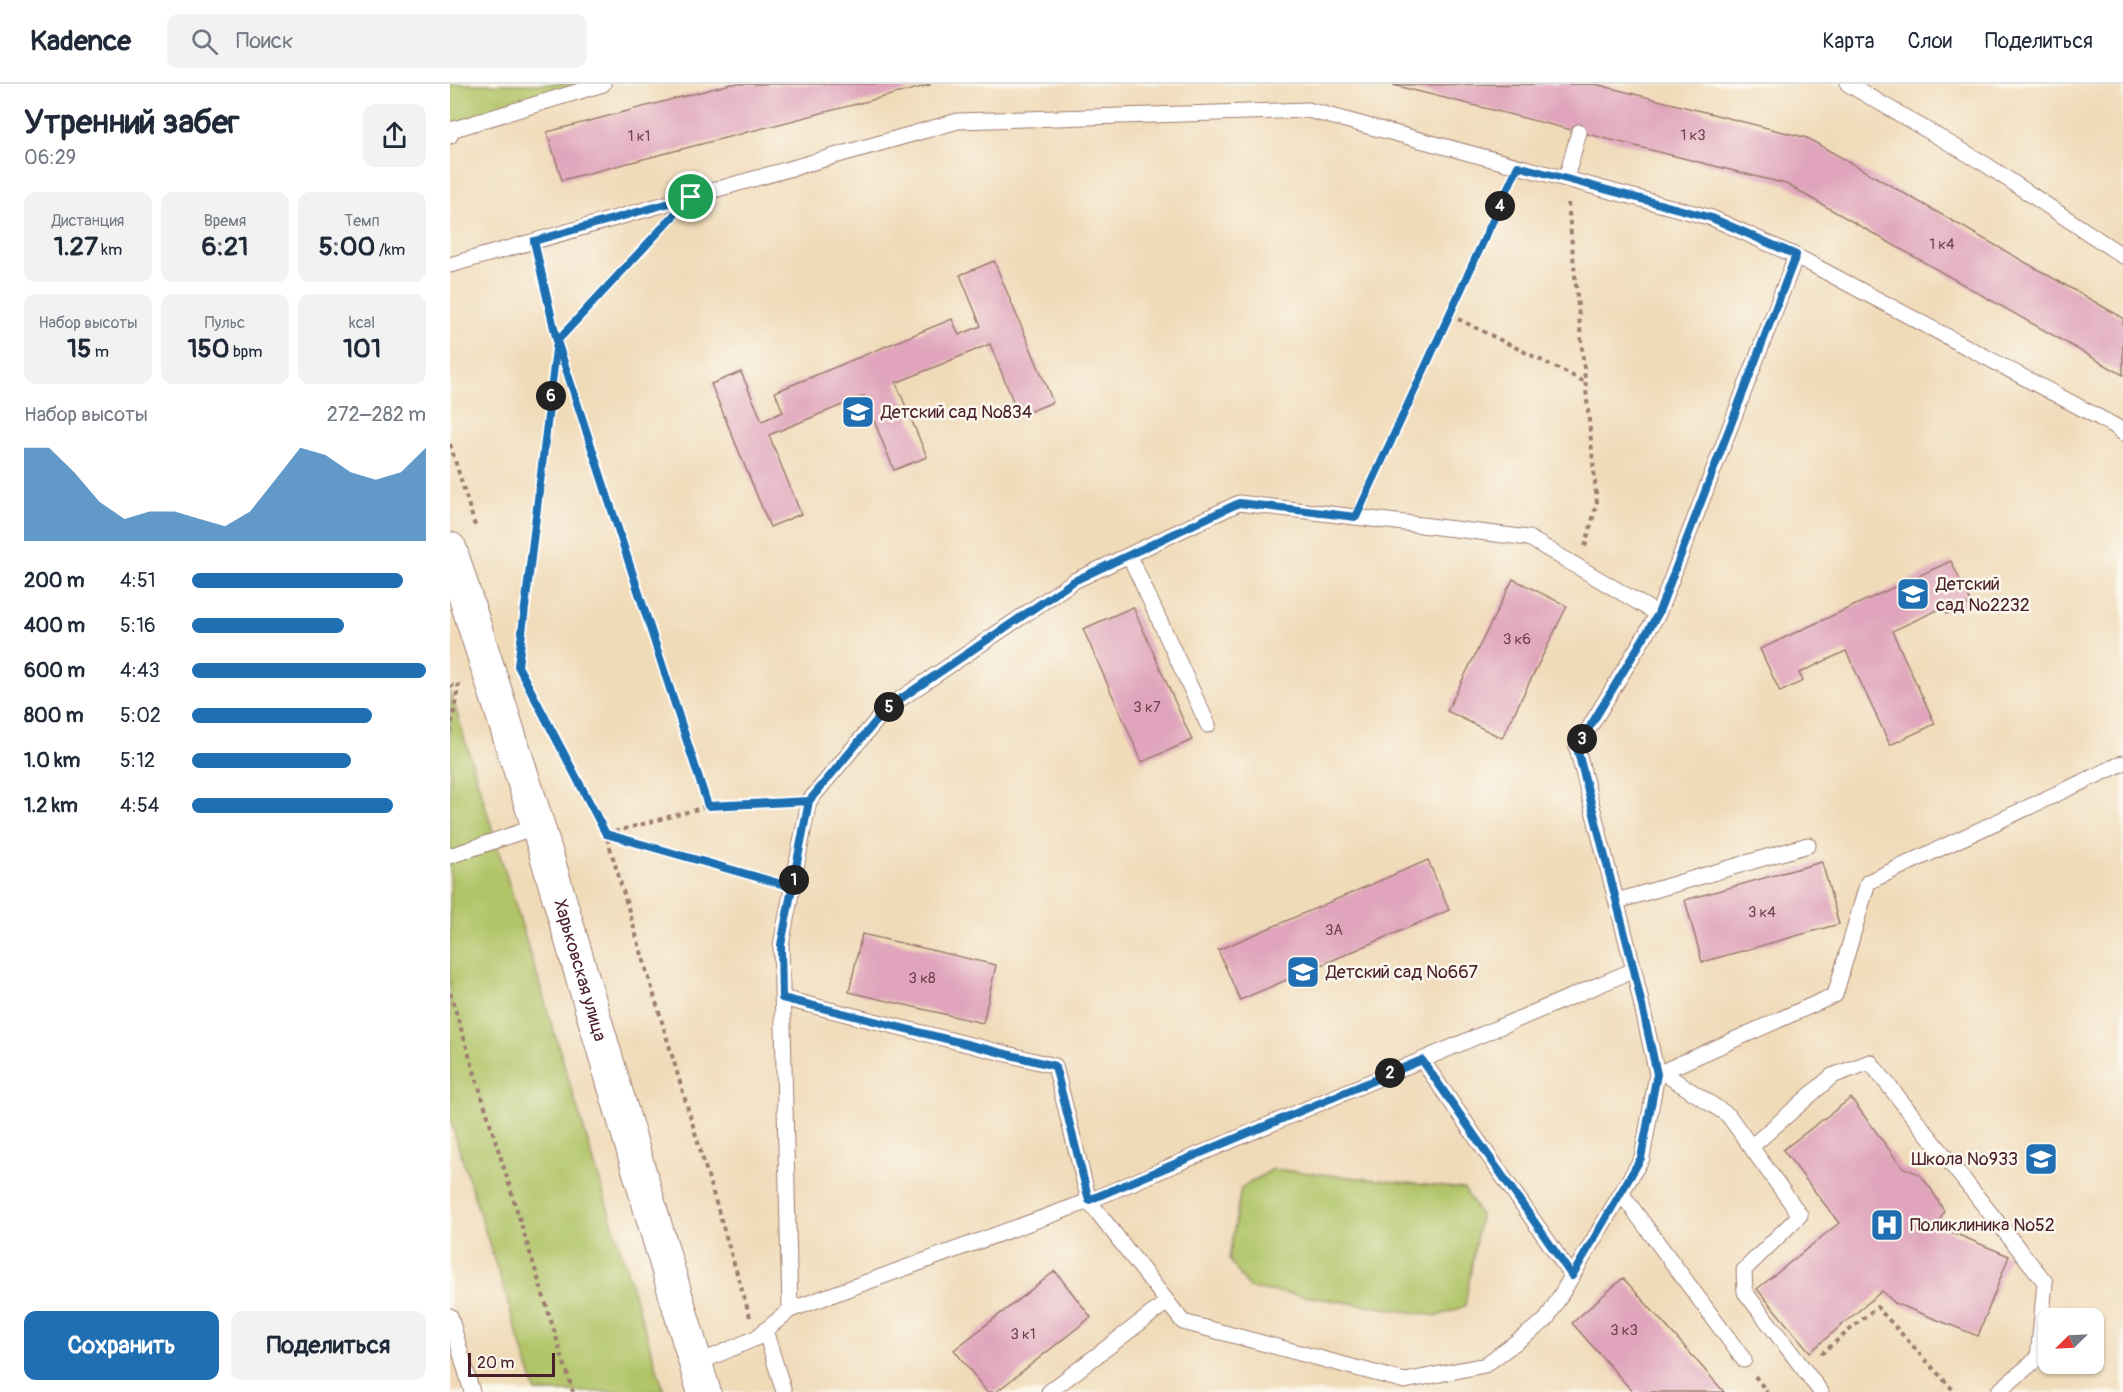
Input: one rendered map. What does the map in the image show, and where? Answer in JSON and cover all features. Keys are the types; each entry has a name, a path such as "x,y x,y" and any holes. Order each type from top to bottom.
{"street":[{"name":"Харьковская улица","path":"464,541 538,826 700,1378"}],"lane":[{"path":"450,136 451,130 603,84"},
{"path":"1848,84 1985,164 2123,256"},
{"path":"450,265 958,121 1308,110 1712,218 1796,255 2115,426 2123,434"},
{"path":"1566,179 1579,132"},
{"path":"782,998 1055,1066 1089,1200 1183,1322 1405,1386 1485,1365 1546,1320 1641,1158 1659,1073 1577,748 1658,614 1796,255"},
{"path":"790,1310 781,945 809,801 887,708 1074,581 1239,503 1530,538 1658,614"},
{"path":"1128,555 1208,725"},
{"path":"1659,1073 1835,995 1868,882 2123,764"},
{"path":"450,856 538,826"},
{"path":"1617,901 1808,845"},
{"path":"700,1378 790,1310 1089,1200 1634,970"},
{"path":"1422,1060 1572,1276"},
{"path":"1752,1147 1832,1076 1870,1062 2045,1282 2038,1358 1998,1392"},
{"path":"1659,1073 1728,1115 1800,1215 1744,1270 1745,1292 1821,1392"},
{"path":"1621,1193 1744,1360"},
{"path":"1049,1392 1167,1302"},
{"path":"450,1316 472,1392"},
{"path":"761,1334 784,1392"}],"path":[{"path":"1356,517 1518,166"},
{"path":"1566,179 1597,503 1580,568"},
{"path":"514,655 518,666 557,341 691,197"},
{"path":"534,241 557,341 708,806"},
{"path":"1450,315 1585,382"},
{"path":"450,444 464,541"},
{"path":"523,677 606,834 761,1334"},
{"path":"450,687 459,683 450,732"},
{"path":"606,834 708,806 809,801"},
{"path":"606,834 792,887"},
{"path":"450,993 573,1392"},
{"path":"1818,1356 1877,1307 1955,1392"}],"green space":[{"path":"450,84 603,84 450,131"},
{"path":"450,691 664,1392 536,1392 450,1120"},
{"path":"1273,1169 1464,1189 1480,1215 1465,1306 1438,1316 1249,1288 1229,1259 1241,1188"}],"building":[{"path":"731,84 930,85 562,180 547,132"},
{"path":"1595,84 1807,138 2123,318 2123,375 1786,184 1393,85"},
{"path":"994,261 1053,402 1019,416 990,344 896,383 927,457 894,470 864,396 769,435 801,514 770,527 711,384 741,372 762,421 783,412 775,392 952,319 959,335 981,326 960,275"},
{"path":"1951,561 1971,603 1947,614 1944,607 1892,631 1935,724 1890,745 1846,651 1799,673 1803,681 1780,692 1760,649"},
{"path":"1513,579 1567,606 1502,738 1447,711"},
{"path":"1133,607 1192,740 1142,762 1083,629"},
{"path":"1428,860 1449,910 1240,1000 1218,950"},
{"path":"1822,862 1839,924 1702,962 1685,900"},
{"path":"862,934 996,965 983,1023 849,992"},
{"name":"Поликлиника №52","path":"1851,1098 1902,1167 1919,1174 1930,1187 1944,1211 1937,1226 2009,1256 1978,1336 1895,1303 1882,1291 1810,1352 1757,1289 1839,1223 1783,1150"},
{"path":"1055,1271 1091,1317 996,1392 987,1392 954,1350"},
{"path":"1623,1278 1724,1392 1633,1392 1572,1323"}],"place":[{"name":"Детский сад №834","path":"858,412"},
{"name":"Детский сад №2232","path":"1913,594"},
{"name":"Детский сад №667","path":"1303,972"},
{"name":"Школа №933","path":"2041,1159"},
{"name":"Поликлиника №52","path":"1887,1225"}],"route":[{"path":"691,197 534,241 557,341 518,666 606,834 792,887 809,801 887,708 1074,581 1239,503 1356,517 1518,166 1712,218 1796,255 1658,614 1577,748 1634,970 1657,1074 1641,1158 1572,1276 1422,1060 1089,1200 1055,1066 782,998 781,945 809,801 708,806 557,341 691,197"}]}
